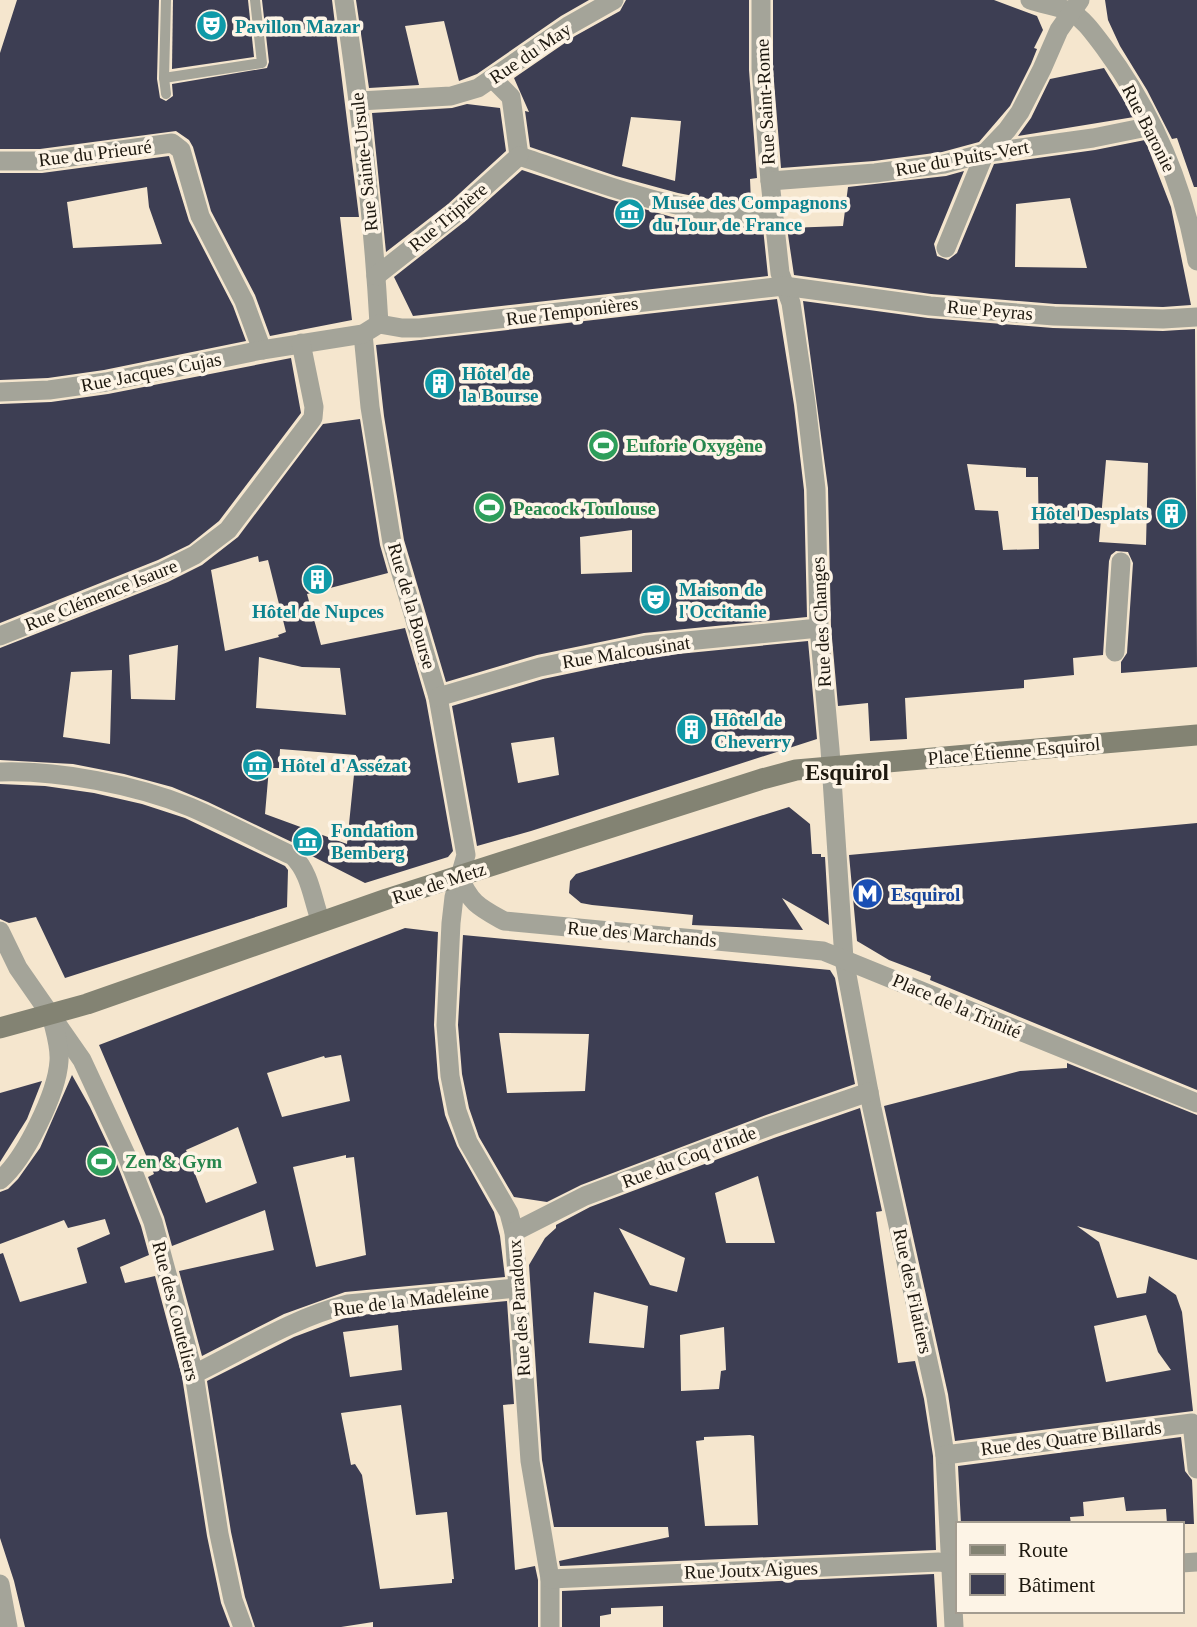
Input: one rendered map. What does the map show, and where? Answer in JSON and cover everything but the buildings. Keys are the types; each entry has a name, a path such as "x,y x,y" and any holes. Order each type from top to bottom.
{"street":[{"name":"Rue Sainte-Ursule","path":"344,0 359,102 376,276 371,329"},
{"name":"Rue du May","path":"359,102 451,96 478,88 568,26 614,0"},
{"name":"Rue Saint-Rome","path":"761,0 761,69 770,181 780,274 784,286"},
{"path":"946,248 985,153 1020,112 1059,30 1075,6 1030,0"},
{"name":"Rue Baronie","path":"1075,6 1113,59 1152,126 1190,220 1197,261"},
{"path":"493,79 510,97 519,156 662,204 719,214 773,214"},
{"name":"Rue du Puits-Vert","path":"770,181 875,173 1152,126"},
{"name":"Rue du Prieuré","path":"0,161 41,161 170,139 181,150 200,216 244,301 262,350"},
{"name":"Rue Tripière","path":"376,276 456,213 519,156"},
{"name":"Rue Peyras","path":"784,286 930,306 1054,316 1163,319 1197,317"},
{"name":"Rue Temponières","path":"301,343 371,329 420,328 784,286"},
{"name":"Rue des Changes","path":"784,286 791,303 816,489 819,628 844,959"},
{"name":"Rue de la Bourse","path":"371,329 370,407 393,543 438,697 466,855 459,876"},
{"name":"Rue Jacques Cujas","path":"0,392 49,390 106,382 301,343"},
{"name":"Rue Clémence Isaure","path":"0,636 163,571 195,555 228,530 313,418 314,407 301,343"},
{"path":"1115,652 1121,562"},
{"name":"Rue Malcousinat","path":"438,697 540,667 646,645 819,628"},
{"name":"Place Étienne Esquirol","path":"831,766 1197,735"},
{"name":"Rue de Metz","path":"0,1028 51,1016 459,876 762,779 796,770 831,766"},
{"path":"0,772 71,776 114,784 200,812 293,856 308,875 321,922"},
{"name":"Rue des Marchands","path":"459,876 473,902 503,921 823,951 844,959"},
{"name":"Rue des Paradoux","path":"459,876 451,923 446,1025 450,1076 457,1111 468,1142 509,1213 514,1232 530,1461 550,1579 550,1627"},
{"name":"Rue des Couteliers","path":"0,931 18,968 82,1060 128,1159 153,1222 194,1374 219,1534 233,1600 243,1627"},
{"name":"Place de la Trinité","path":"844,959 1197,1103"},
{"name":"Rue des Filatiers","path":"844,959 869,1092 936,1397 945,1455 954,1567 954,1627"},
{"path":"0,1180 22,1155 53,1090 60,1058 51,1016"},
{"name":"Rue du Coq d'Inde","path":"514,1232 585,1196 869,1092"},
{"name":"Rue de la Madeleine","path":"194,1374 302,1319 348,1304 517,1287"},
{"name":"Rue des Quatre Billards","path":"945,1455 1192,1423 1197,1469"},
{"name":"Rue Joutx Aigues","path":"550,1579 939,1562 954,1567"},
{"path":"0,1584 8,1627"}],"lane":[{"path":"166,0 166,94"},
{"path":"164,78 262,63 255,0"}],"place":[{"name":"Pavillon Mazar","path":"212,26"},
{"name":"Musée des Compagnons du Tour de France","path":"629,213"},
{"name":"Hôtel de la Bourse","path":"439,384"},
{"name":"Euforie Oxygène","path":"603,445"},
{"name":"Peacock Toulouse","path":"490,508"},
{"name":"Hôtel Desplats","path":"1172,513"},
{"name":"Hôtel de Nupces","path":"318,580"},
{"name":"Maison de l'Occitanie","path":"656,600"},
{"name":"Hôtel de Cheverry","path":"691,730"},
{"name":"Hôtel d'Assézat","path":"258,765"},
{"name":"Fondation Bemberg","path":"308,841"},
{"name":"Esquirol","path":"868,894"},
{"name":"Zen & Gym","path":"102,1161"}],"district":[{"name":"Esquirol","path":"847,772"}]}
